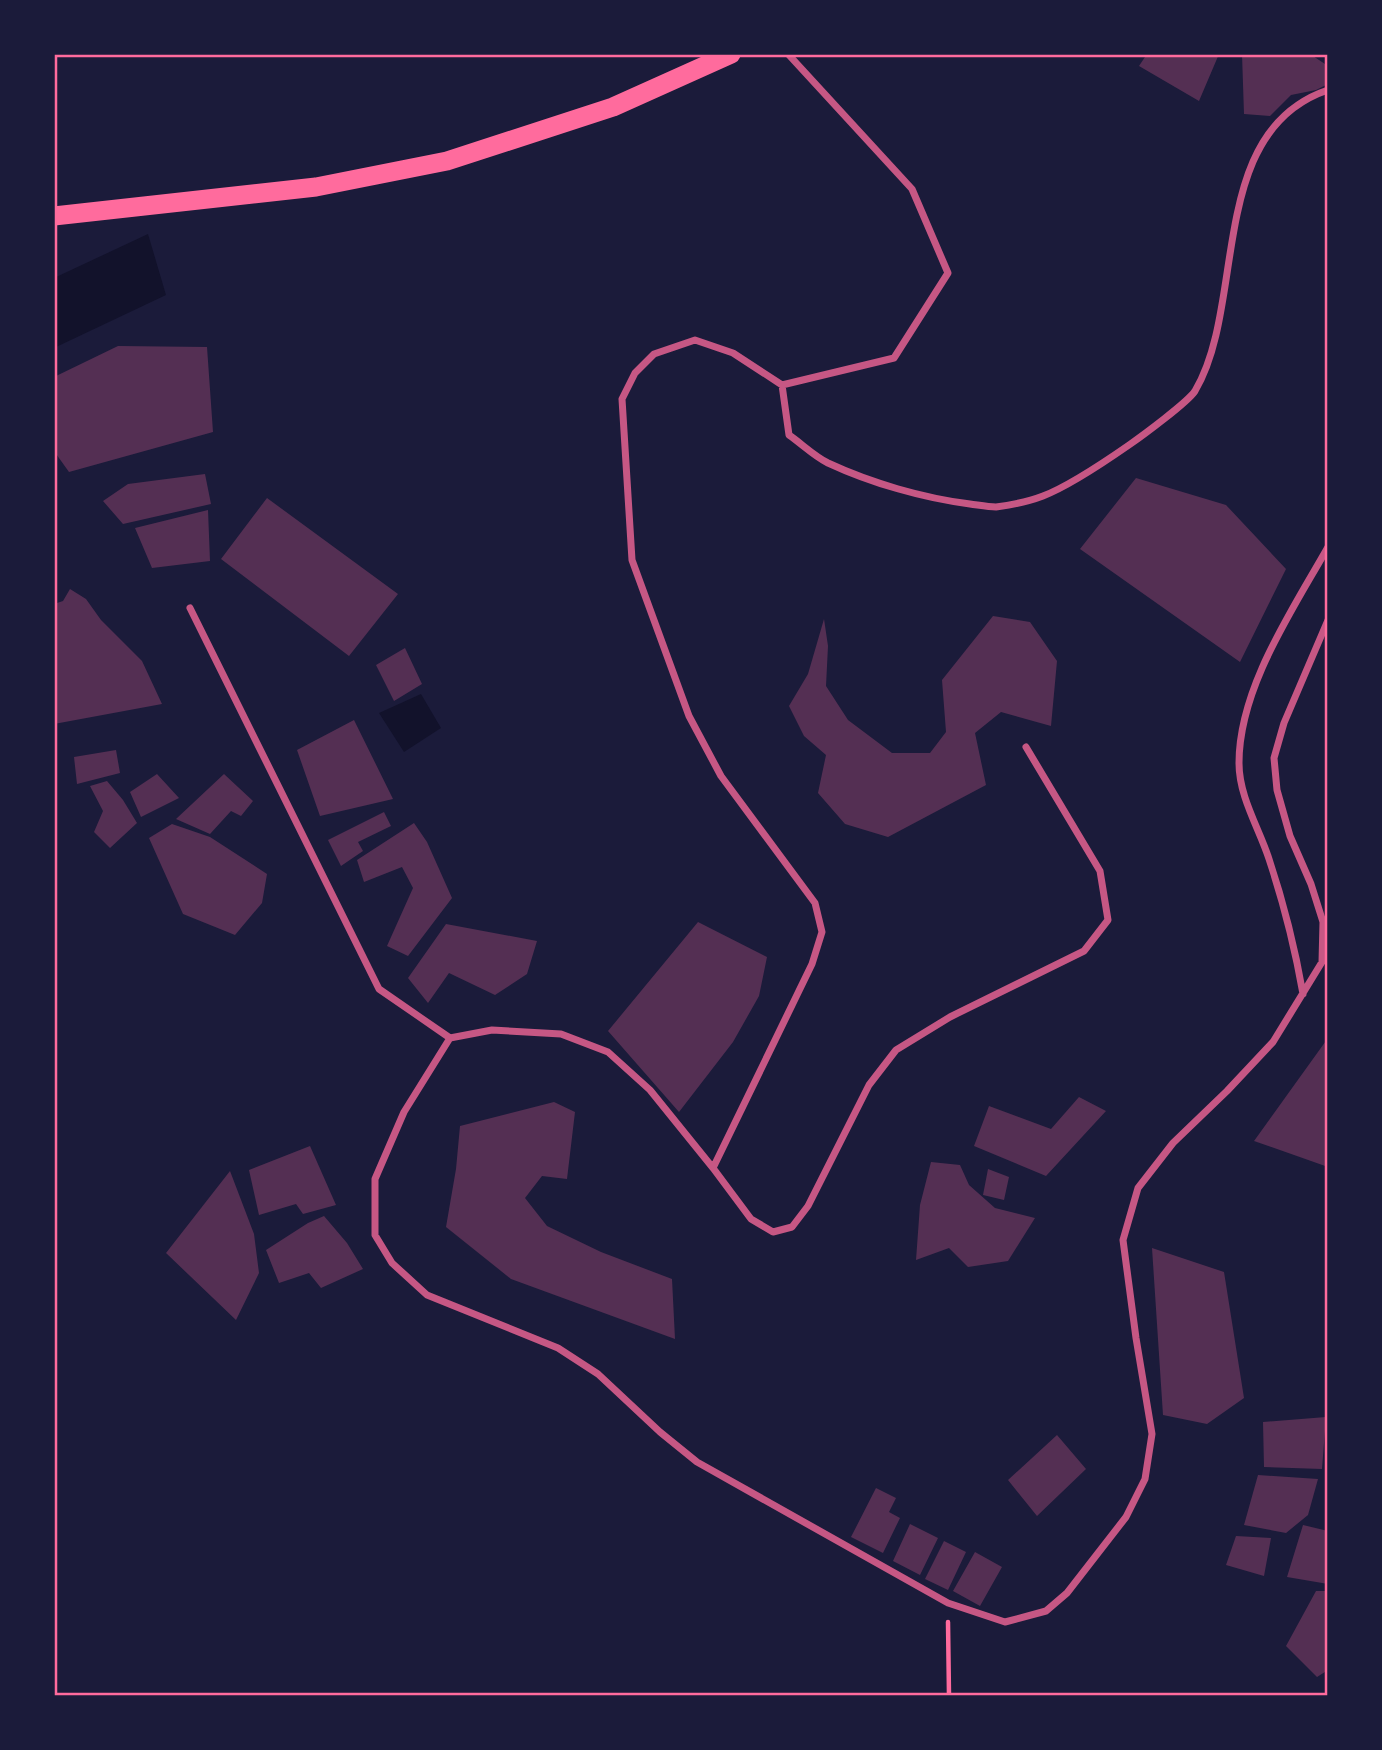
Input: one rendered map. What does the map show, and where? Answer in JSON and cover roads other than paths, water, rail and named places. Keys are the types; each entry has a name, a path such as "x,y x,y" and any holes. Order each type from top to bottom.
{"highway":[{"path":"54,216 316,187 447,161 613,107 727,55"}],"street":[{"path":"713,1168 812,964 822,932 815,903 721,776 689,716 632,560 622,399 635,373 654,354 695,340 733,353 782,385 894,358 948,273 912,190 788,54"},
{"path":"782,385 789,435 825,461 861,477 943,500 995,507 1043,496 1103,463 1194,393 1214,344 1240,195 1260,148 1279,120 1312,96 1328,90"},
{"path":"1303,995 1286,912 1247,803 1239,765 1244,720 1267,658 1328,547"},
{"path":"190,608 379,989 450,1038 492,1030 561,1034 608,1052 650,1090 751,1219 773,1232 792,1227 808,1206 869,1085 896,1050 950,1017 1084,951 1108,920 1100,871 1026,747"},
{"path":"450,1038 404,1112 374,1179 375,1235 392,1262 427,1295 558,1348 598,1374 660,1433 697,1462 948,1603 1005,1622 1046,1612 1067,1593 1126,1517 1145,1479 1152,1434 1123,1240 1138,1188 1173,1143 1273,1042 1322,962 1323,922 1311,884 1290,836 1277,790 1274,758 1284,723 1328,620"}]}
